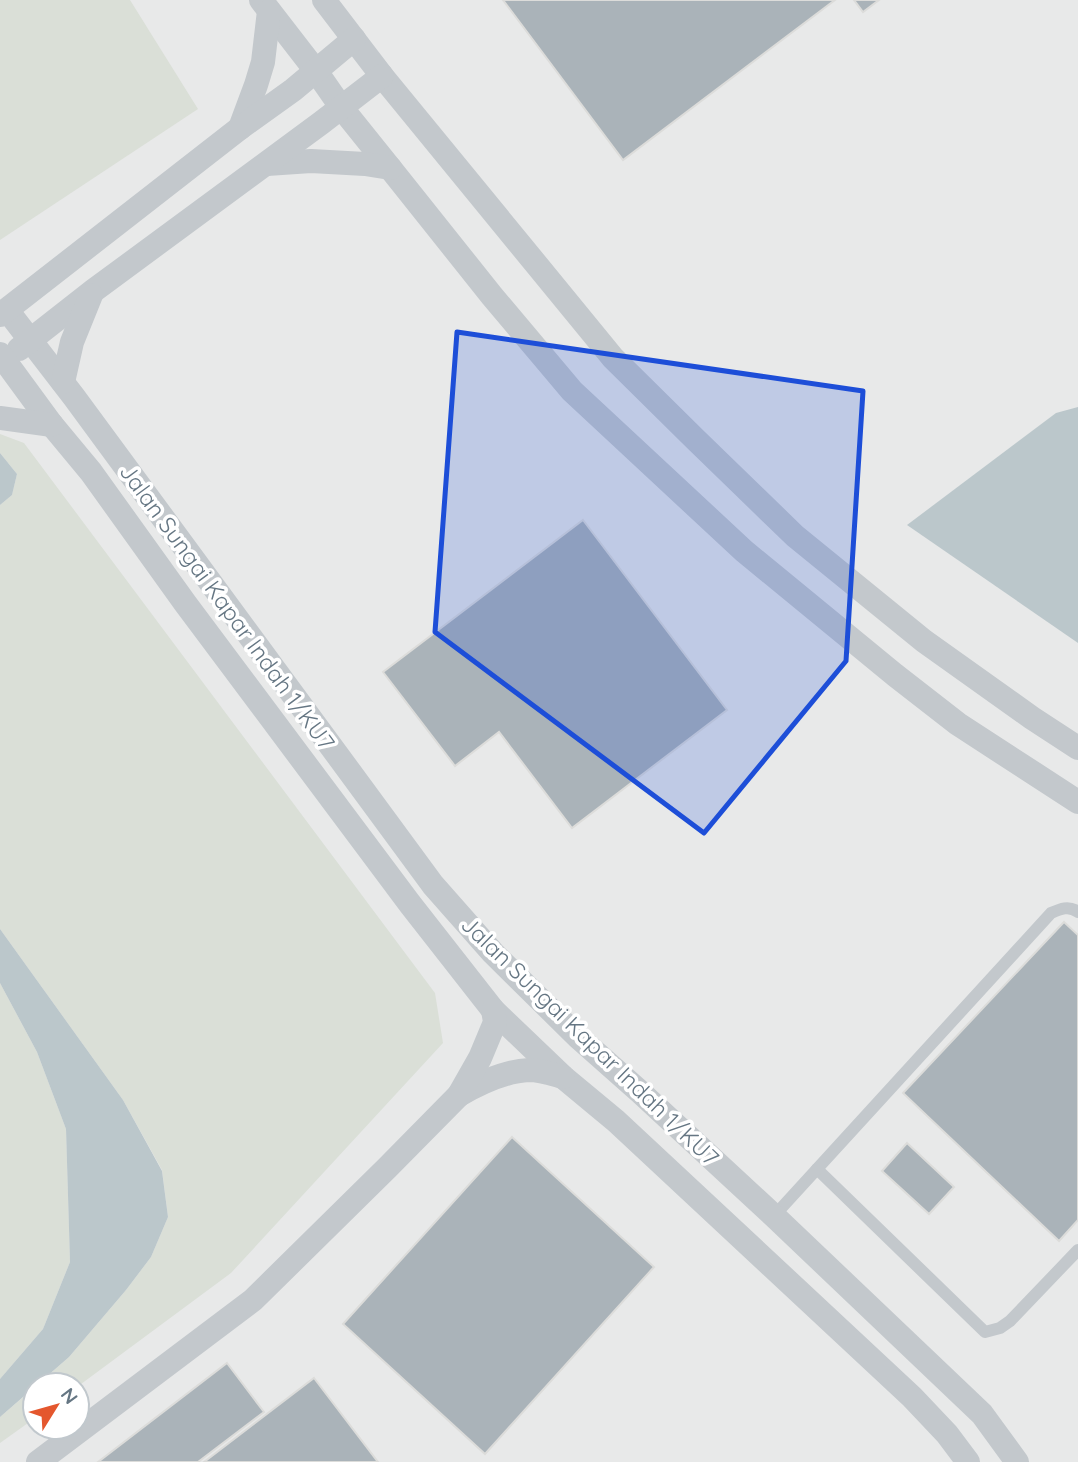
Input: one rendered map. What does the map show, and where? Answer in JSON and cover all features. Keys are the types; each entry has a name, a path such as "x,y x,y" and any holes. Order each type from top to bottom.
{"street":[{"path":"324,0 382,76 613,358 795,536 924,641 1078,748"},
{"path":"265,5 341,107 492,296 572,391 744,551 895,676 958,724 1078,802"},
{"path":"240,128 263,62 265,5"},
{"path":"3,312 293,90 354,39"},
{"path":"1,359 32,340 93,291 382,76"},
{"path":"267,164 311,160 390,168"},
{"path":"69,390 72,342 93,291"},
{"name":"Jalan Sungai Kapar Indah 1/KU7","path":"3,312 32,340 433,886 492,953 982,1414 1017,1462"},
{"name":"Jalan Sungai Kapar Indah 1/KU7","path":"1,359 91,472 401,893 493,1010 539,1063 626,1130 912,1397 947,1434 968,1462"},
{"path":"0,418 60,434"},
{"path":"38,1462 253,1300 387,1168 459,1095 480,1058 495,1022 493,1010"},
{"path":"459,1095 486,1080 539,1063"}],"lane":[{"path":"774,1216 1051,913 1062,908 1078,912"},
{"path":"817,1169 985,1332 1000,1328 1010,1321 1078,1250"}],"highlighted area":[{"path":"457,332 863,391 846,661 704,833 435,632"}],"shaded area":[{"path":"0,0 1078,0 1078,1462 0,1462"},
{"path":"0,0 130,0 198,109 0,240"},
{"path":"1078,407 1078,643 907,525 1056,413"},
{"path":"0,434 24,443 435,993 443,1043 231,1273 91,1377 91,1371 53,1371 69,1357 151,1257 168,1217 162,1170 123,1100 0,929 0,505 12,495 17,474 0,453"},
{"path":"0,453 17,474 12,495 0,505"},
{"path":"0,929 123,1100 162,1171 168,1217 151,1257 126,1290 69,1357 53,1371 21,1371 21,1399 0,1417 0,1379 43,1329 70,1262 66,1129 37,1052 0,983"},
{"path":"0,983 37,1052 66,1129 70,1262 43,1329 0,1379"},
{"path":"21,1399 21,1428 0,1443 0,1417"}],"building":[{"path":"503,0 835,0 623,160"},
{"path":"854,0 879,0 863,12"},
{"path":"583,520 727,710 572,828 499,732 455,766 383,672"},
{"path":"1064,922 1078,935 1078,1220 1059,1241 903,1093"},
{"path":"512,1137 654,1267 485,1454 343,1324"},
{"path":"907,1143 954,1187 929,1214 882,1171"},
{"path":"227,1363 264,1412 198,1462 98,1462"},
{"path":"314,1378 378,1462 204,1462"}]}
